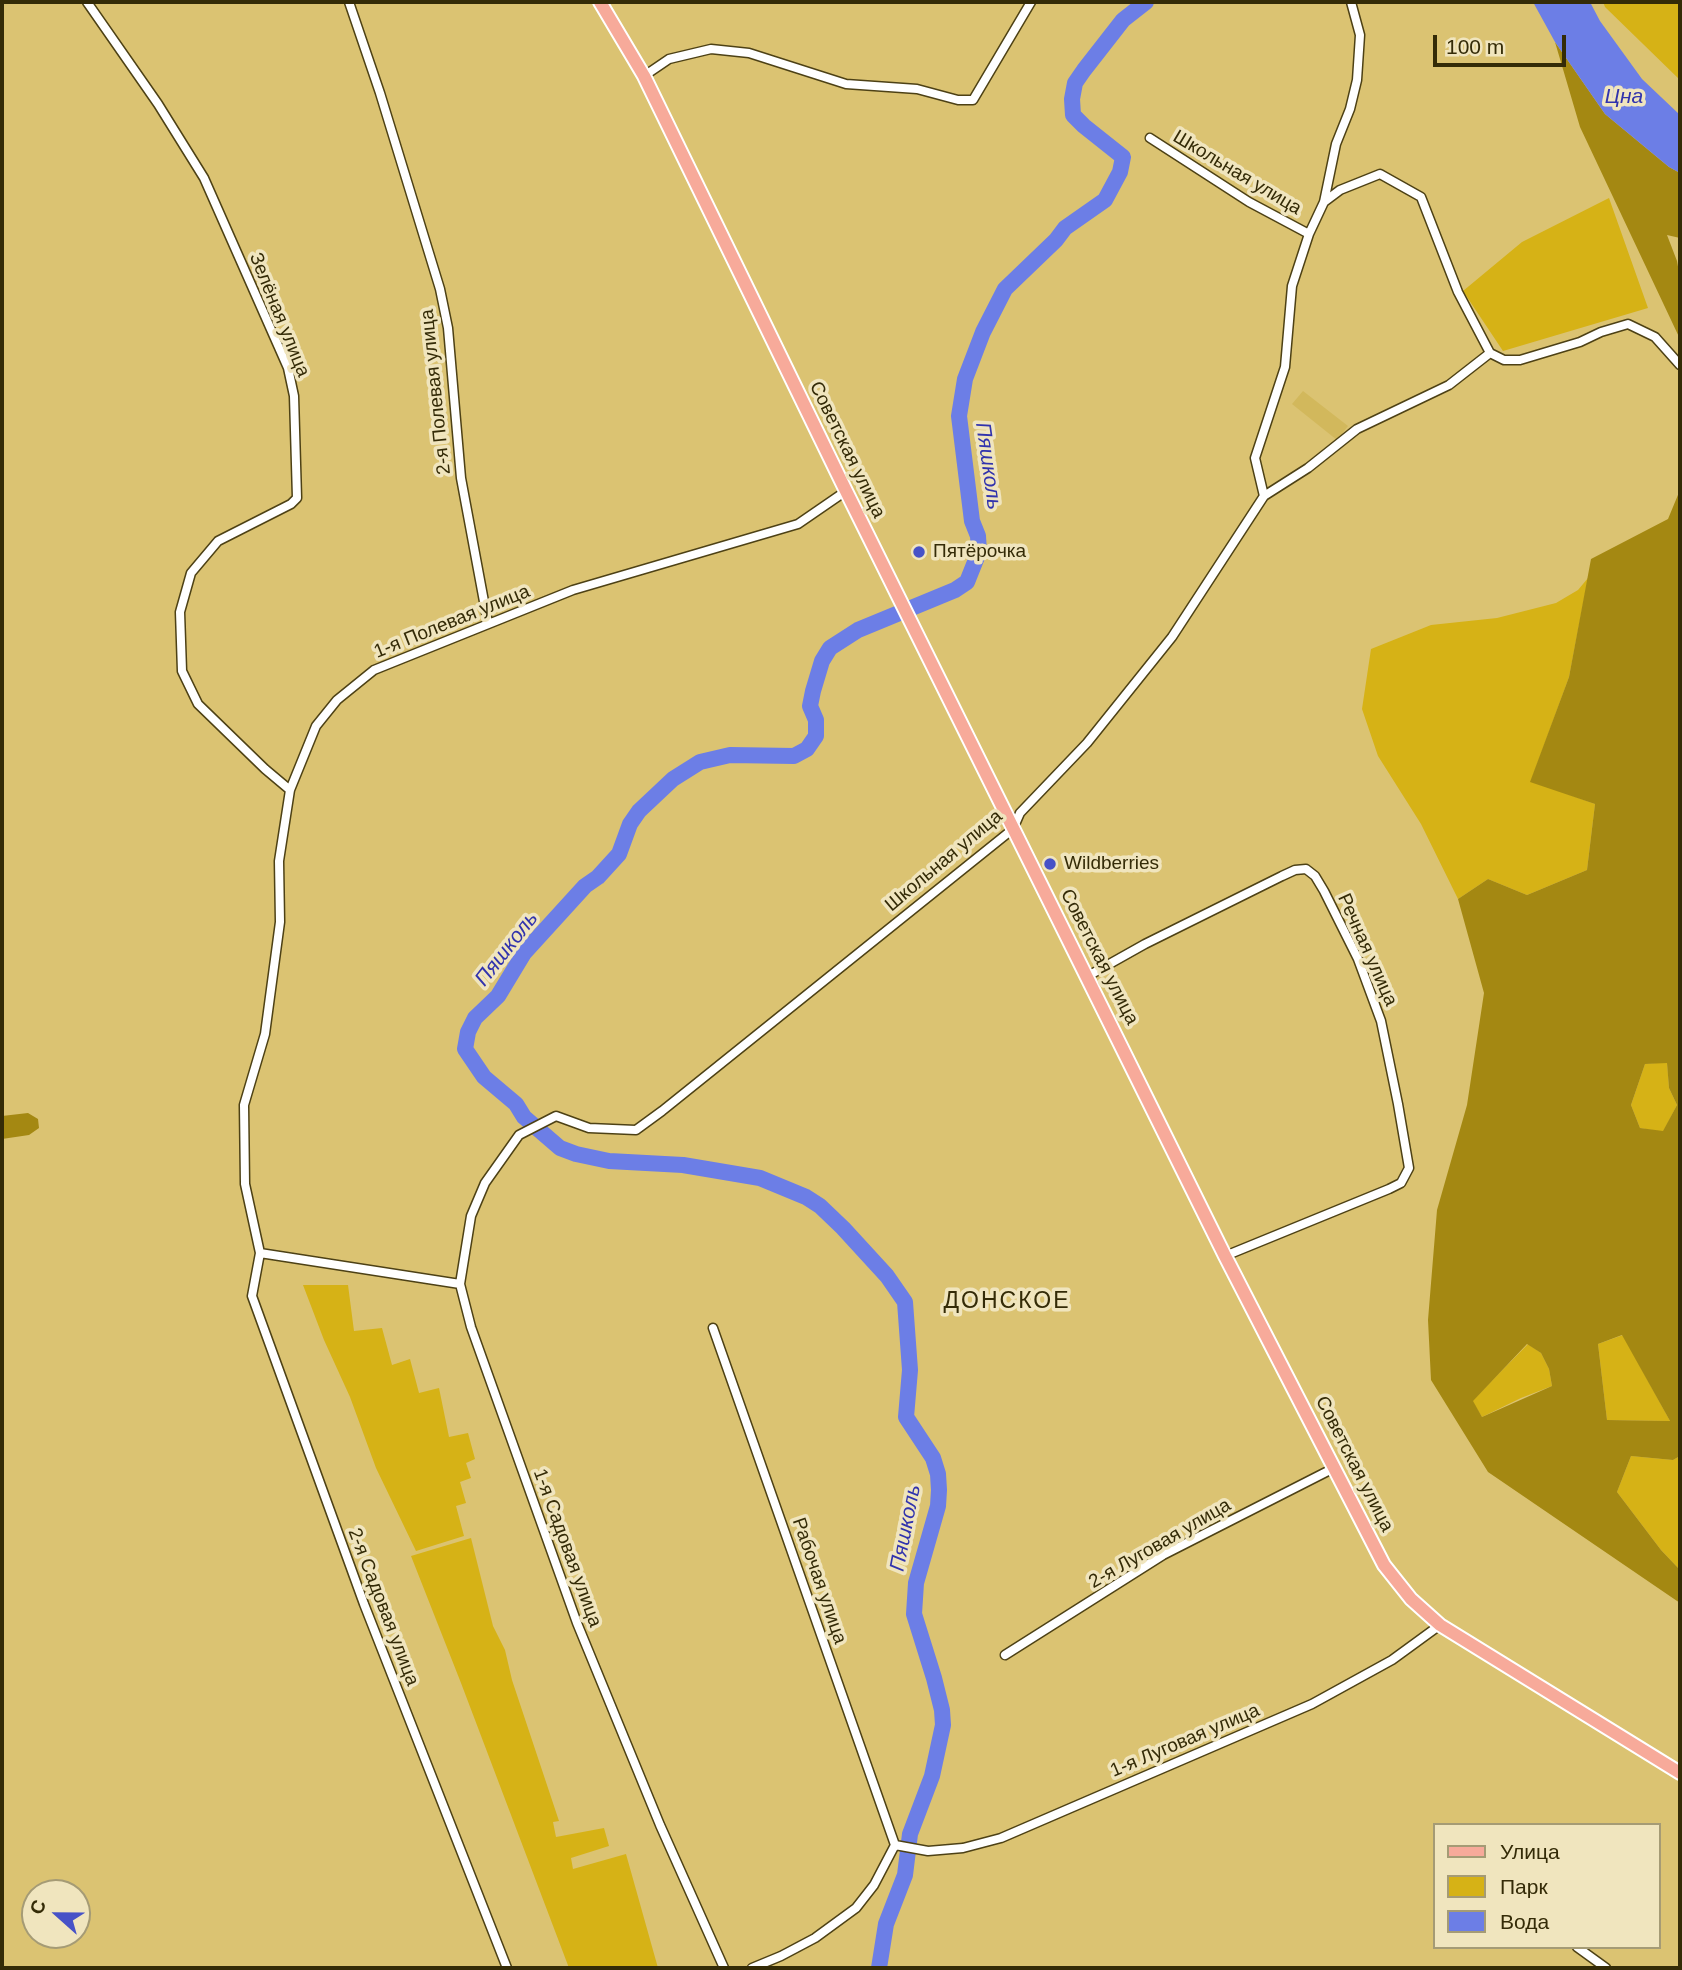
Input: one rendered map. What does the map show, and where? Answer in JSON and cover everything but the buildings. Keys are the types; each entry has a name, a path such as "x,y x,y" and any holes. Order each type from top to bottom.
{"main road":[{"name":"Советская улица","path":"600,2 644,76 890,582 1225,1256 1384,1565 1411,1599 1440,1625 1680,1773"}],"street":[{"name":"Зелёная улица","path":"87,2 158,104 204,178 288,369 294,396 297,498 291,504 218,541 191,573 180,612 181,671 198,704 290,790"},
{"name":"2-я Полевая улица","path":"349,2 440,289 448,328 461,478 488,623"},
{"path":"644,76 669,60 711,49 749,53 846,84 917,89 958,100 973,100 1031,2"},
{"name":"Школьная улица","path":"1264,496 1255,458 1285,367 1292,286 1309,234 1324,202 1336,145 1350,109 1357,80 1360,35 1351,2"},
{"name":"Школьная улица","path":"1150,138 1249,202 1309,234"},
{"name":"Школьная улица","path":"519,1135 555,1116 589,1128 636,1130 1013,829 1020,813 1087,743 1172,636 1264,496 1308,468 1357,429 1449,385 1490,353 1458,292 1420,197 1380,174 1340,190 1324,202"},
{"path":"1490,353 1504,359 1520,359 1580,342 1628,324 1655,338 1680,365"},
{"name":"1-я Полевая улица","path":"260,1253 245,1184 244,1105 265,1034 281,922 279,861 290,790 316,726 337,700 374,670 573,590 798,524 846,491"},
{"name":"Речная улица","path":"1088,976 1145,944 1282,876 1295,870 1306,869 1315,876 1324,891 1358,959 1381,1021 1409,1168 1401,1183 1389,1189 1225,1256"},
{"name":"1-я Садовая улица","path":"519,1135 485,1183 471,1216 460,1284 471,1327 577,1623 655,1814 724,1968"},
{"path":"260,1253 460,1284"},
{"name":"2-я Садовая улица","path":"260,1253 252,1296 364,1604 508,1968"},
{"name":"Рабочая улица","path":"713,1328 895,1845"},
{"name":"2-я Луговая улица","path":"1005,1655 1163,1555 1334,1468"},
{"name":"1-я Луговая улица","path":"895,1845 928,1851 963,1848 1001,1838 1312,1704 1392,1660 1440,1625"},
{"path":"752,1968 815,1938 856,1908 873,1885 895,1845"},
{"path":"1580,1949 1605,1968"}],"shaded area":[{"path":"1555,42 1605,114 1680,173 1680,238 1667,235 1680,278 1680,339 1580,127"},
{"path":"1303,391 1348,426 1337,440 1292,404"},
{"path":"1680,490 1680,1456 1673,1460 1631,1456 1617,1492 1661,1550 1680,1570 1680,1603 1488,1472 1431,1380 1428,1320 1437,1210 1467,1105 1484,993 1458,899 1488,879 1527,895 1587,870 1595,804 1530,782 1569,677 1591,559 1668,519","holes":["1667,1063 1669,1088 1677,1105 1663,1131 1640,1128 1631,1105 1645,1064","1622,1335 1670,1421 1607,1420 1598,1344","1527,1344 1541,1353 1549,1369 1552,1386 1482,1417 1473,1401"]},
{"path":"28,1113 38,1119 39,1128 29,1135 2,1139 2,1116"}],"green space":[{"path":"1603,2 1680,2 1680,80 1605,7"},
{"path":"1609,198 1648,308 1503,351 1463,291 1522,242"},
{"path":"1588,578 1569,677 1531,781 1595,804 1587,870 1527,895 1488,879 1458,899 1421,824 1378,756 1362,709 1371,649 1431,625 1497,618 1556,603 1578,590"},
{"path":"1667,1062 1669,1088 1677,1105 1663,1132 1640,1128 1631,1105 1645,1064"},
{"path":"303,1285 348,1285 354,1331 382,1328 392,1365 410,1359 419,1393 439,1388 449,1437 468,1433 475,1459 466,1463 471,1478 460,1482 466,1503 456,1506 464,1536 416,1551 376,1468 350,1397"},
{"path":"1623,1335 1670,1421 1607,1420 1598,1344"},
{"path":"1528,1344 1541,1353 1549,1369 1552,1386 1482,1417 1472,1401"},
{"path":"1631,1456 1673,1460 1680,1456 1680,1570 1661,1550 1617,1492"},
{"path":"471,1538 493,1626 505,1650 512,1680 559,1821 553,1822 556,1837 604,1828 609,1846 571,1858 573,1869 626,1854 658,1968 569,1968 411,1556"}],"water":[{"name":"Цна","path":"1533,2 1590,2 1600,21 1642,79 1680,115 1680,173 1605,114 1555,42"}],"waterway":[{"name":"Пяшколь","path":"879,1968 886,1924 905,1875 910,1834 932,1776 943,1725 934,1678 914,1614 916,1583 938,1506 939,1490 933,1458 906,1417 910,1370 905,1302 887,1276 843,1228 806,1197 760,1178 683,1165 609,1161 560,1148 524,1117 516,1104 484,1077 465,1049 468,1032 475,1018 498,996 524,953 585,886 598,877 619,854 630,824 639,811 673,779 700,762 730,755 794,756 807,749 816,736 816,720 810,706 813,691 822,661 830,648 858,630 955,590 967,582 979,552 978,536 972,521 959,416 965,379 983,332 1005,289 1065,228 1105,200 1120,172 1123,157 1073,115 1072,99 1075,83 1084,70 1123,20 1146,2"}],"place":[{"name":"Пятёрочка","path":"919,552"},
{"name":"Wildberries","path":"1050,864"}],"district":[{"name":"ДОНСКОЕ","path":"1007,1302"}]}
